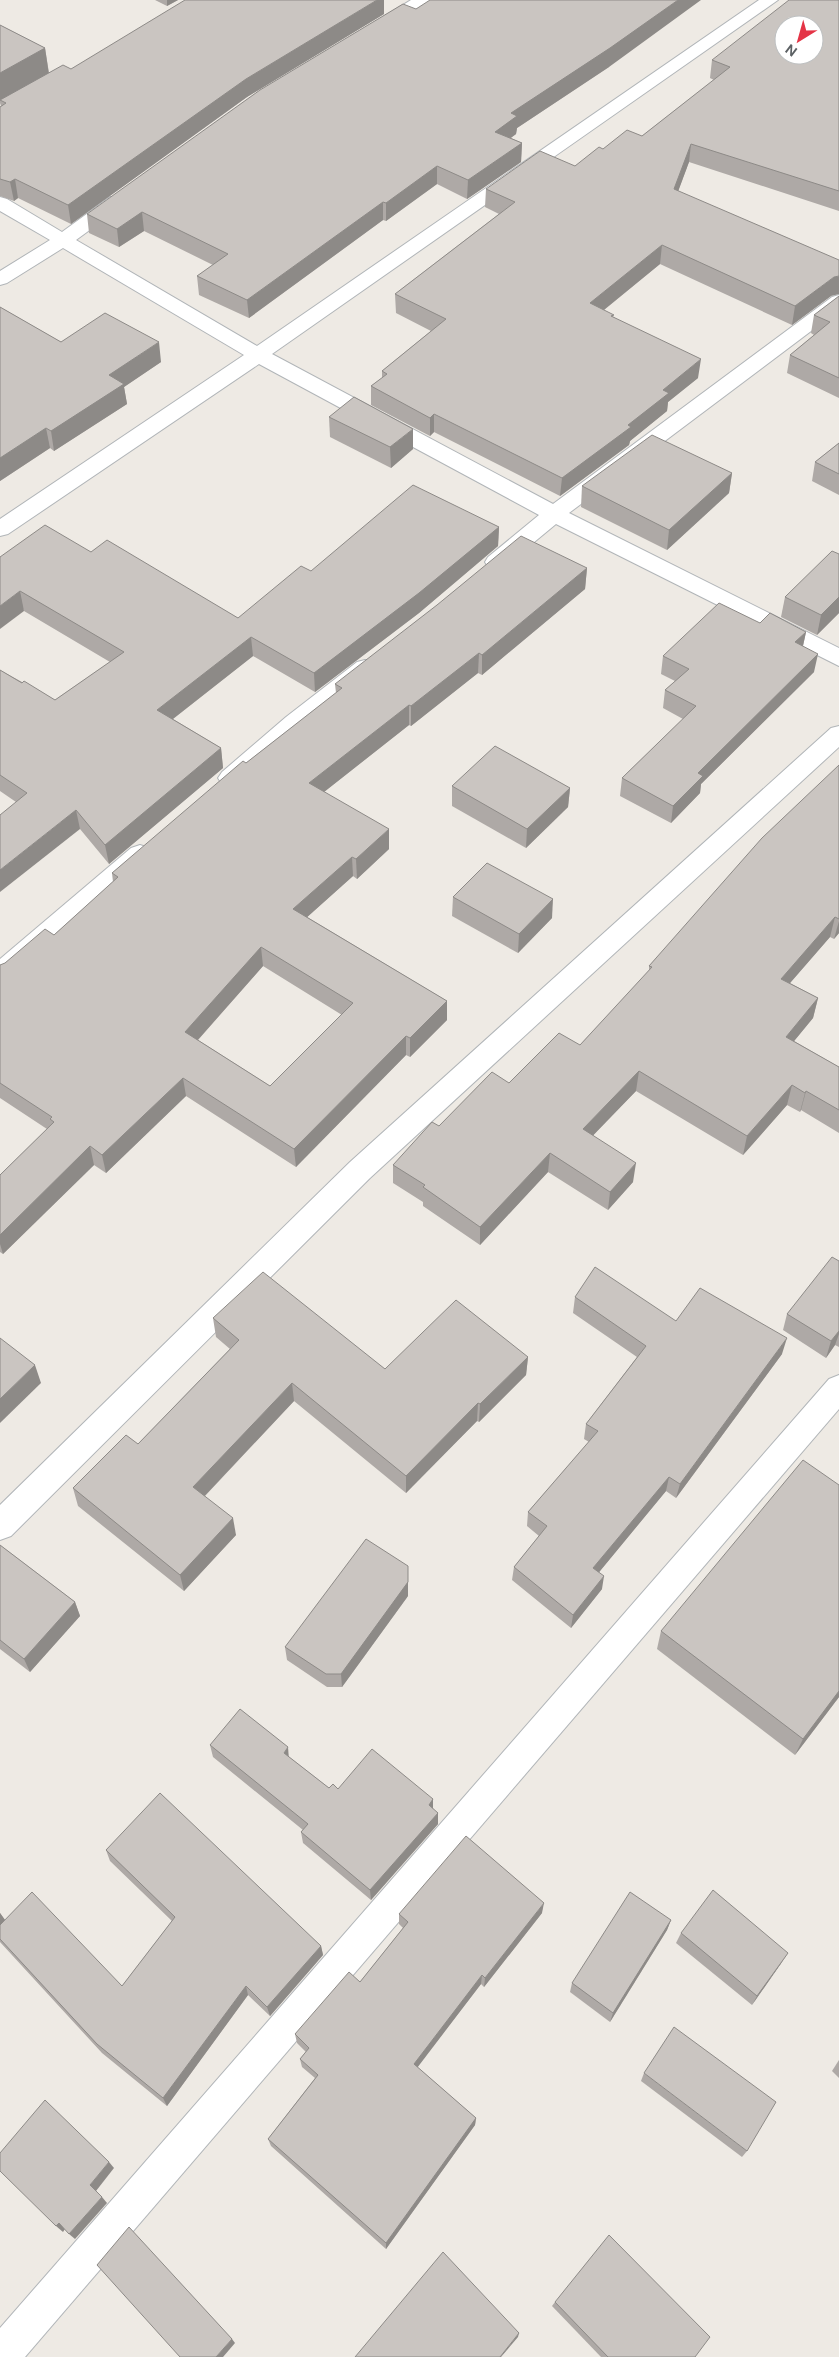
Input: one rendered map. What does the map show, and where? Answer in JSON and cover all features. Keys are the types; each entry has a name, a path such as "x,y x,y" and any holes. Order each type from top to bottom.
{"street":[{"path":"364,36 423,0"},
{"path":"0,529 258,355 770,0"},
{"path":"0,278 62,241 134,189"},
{"path":"0,203 258,355 554,514 839,658"},
{"path":"480,576 554,514 839,301"},
{"path":"211,794 294,723 380,656"},
{"path":"0,1526 360,1170 839,734"},
{"path":"0,974 158,839"},
{"path":"0,2356 839,1388"}],"building":[{"path":"185,0 377,0 246,79 68,205 15,179 10,182 0,179 0,107 6,103 0,100 63,65 71,69"},
{"path":"430,0 678,0 610,48 511,113 517,116 495,132 522,143 468,180 437,166 386,203 383,202 247,300 197,276 228,254 142,212 117,229 87,214 260,90 403,4 416,9"},
{"path":"789,0 839,0 839,191 691,144 674,189 839,260 839,276 834,277 795,306 662,245 590,303 614,315 611,316 701,359 663,390 669,393 628,425 631,427 562,478 434,414 430,418 371,386 387,374 382,371 446,319 395,294 515,202 486,189 540,151 575,166 599,147 603,149 627,130 642,136 730,67 712,60"},
{"path":"0,25 45,48 0,73"},
{"path":"839,296 839,378 790,355 830,322 814,315"},
{"path":"0,307 61,342 105,313 159,342 109,375 124,384 51,431 46,428 0,458"},
{"path":"354,397 413,429 390,447 329,417"},
{"path":"652,435 732,473 669,530 582,486"},
{"path":"839,443 839,474 815,462"},
{"path":"413,485 499,527 419,593 314,673 251,637 157,710 221,748 105,845 76,810 0,870 0,815 27,793 0,775 0,670 22,683 24,681 55,700 124,652 20,591 0,606 0,557 45,525 91,552 107,540 238,618 301,566 311,571"},
{"path":"521,536 587,568 482,655 479,653 309,783 389,829 356,859 352,857 293,909 447,1001 410,1038 406,1036 294,1149 183,1078 102,1155 90,1146 0,1235 0,1175 54,1122 50,1119 52,1117 0,1083 0,965 5,963 45,929 54,935 118,877 112,873 243,761 246,763 342,688 335,684 437,605","holes":["261,947 353,1003 270,1086 185,1032"]},
{"path":"832,551 839,554 839,597 821,615 785,597"},
{"path":"719,603 760,623 770,613 806,632 795,642 818,654 698,773 703,776 673,806 622,778 696,706 665,690 689,669 663,656"},
{"path":"495,746 570,788 527,829 452,786"},
{"path":"839,765 839,919 835,917 781,979 818,998 786,1037 839,1067 839,1110 792,1085 747,1136 639,1071 583,1129 636,1163 610,1192 550,1153 480,1227 423,1187 425,1185 393,1165 432,1122 439,1126 492,1072 509,1083 559,1033 580,1045 652,967 649,966 762,838"},
{"path":"487,863 553,899 519,934 453,897"},
{"path":"832,1257 839,1261 839,1331 831,1341 787,1314"},
{"path":"595,1267 676,1321 700,1288 787,1338 680,1484 669,1477 593,1568 604,1576 573,1615 514,1567 547,1526 528,1512 598,1431 586,1424 646,1346 575,1297"},
{"path":"263,1272 385,1369 456,1300 528,1357 480,1404 478,1403 406,1476 292,1383 193,1487 233,1518 180,1575 73,1488 126,1435 138,1444 239,1340 213,1318"},
{"path":"0,1338 35,1365 0,1399"},
{"path":"803,1460 839,1485 839,1691 803,1739 661,1631"},
{"path":"366,1539 408,1566 408,1582 341,1674 326,1674 285,1647"},
{"path":"0,1545 75,1602 24,1659 0,1640"},
{"path":"240,1709 288,1747 284,1753 329,1788 333,1784 338,1789 372,1749 433,1799 429,1805 438,1813 370,1890 301,1832 308,1824 210,1745"},
{"path":"160,1793 321,1946 267,2007 246,1986 163,2098 97,2044 0,1939 0,1925 32,1892 122,1986 175,1917 106,1850"},
{"path":"466,1836 544,1903 485,1978 482,1975 414,2064 476,2118 386,2243 268,2139 318,2075 300,2059 309,2048 295,2034 349,1972 360,1982 408,1922 399,1914"},
{"path":"713,1890 788,1953 757,1996 681,1933"},
{"path":"630,1892 671,1920 613,2013 572,1983"},
{"path":"674,2027 776,2102 747,2151 644,2073"},
{"path":"45,2100 109,2162 90,2185 102,2197 69,2234 59,2223 56,2226 0,2171 0,2153"},
{"path":"129,2227 232,2339 216,2357 180,2357 97,2265"},
{"path":"609,2235 710,2337 695,2357 608,2357 555,2302"},
{"path":"443,2252 519,2333 500,2357 355,2357"}]}
